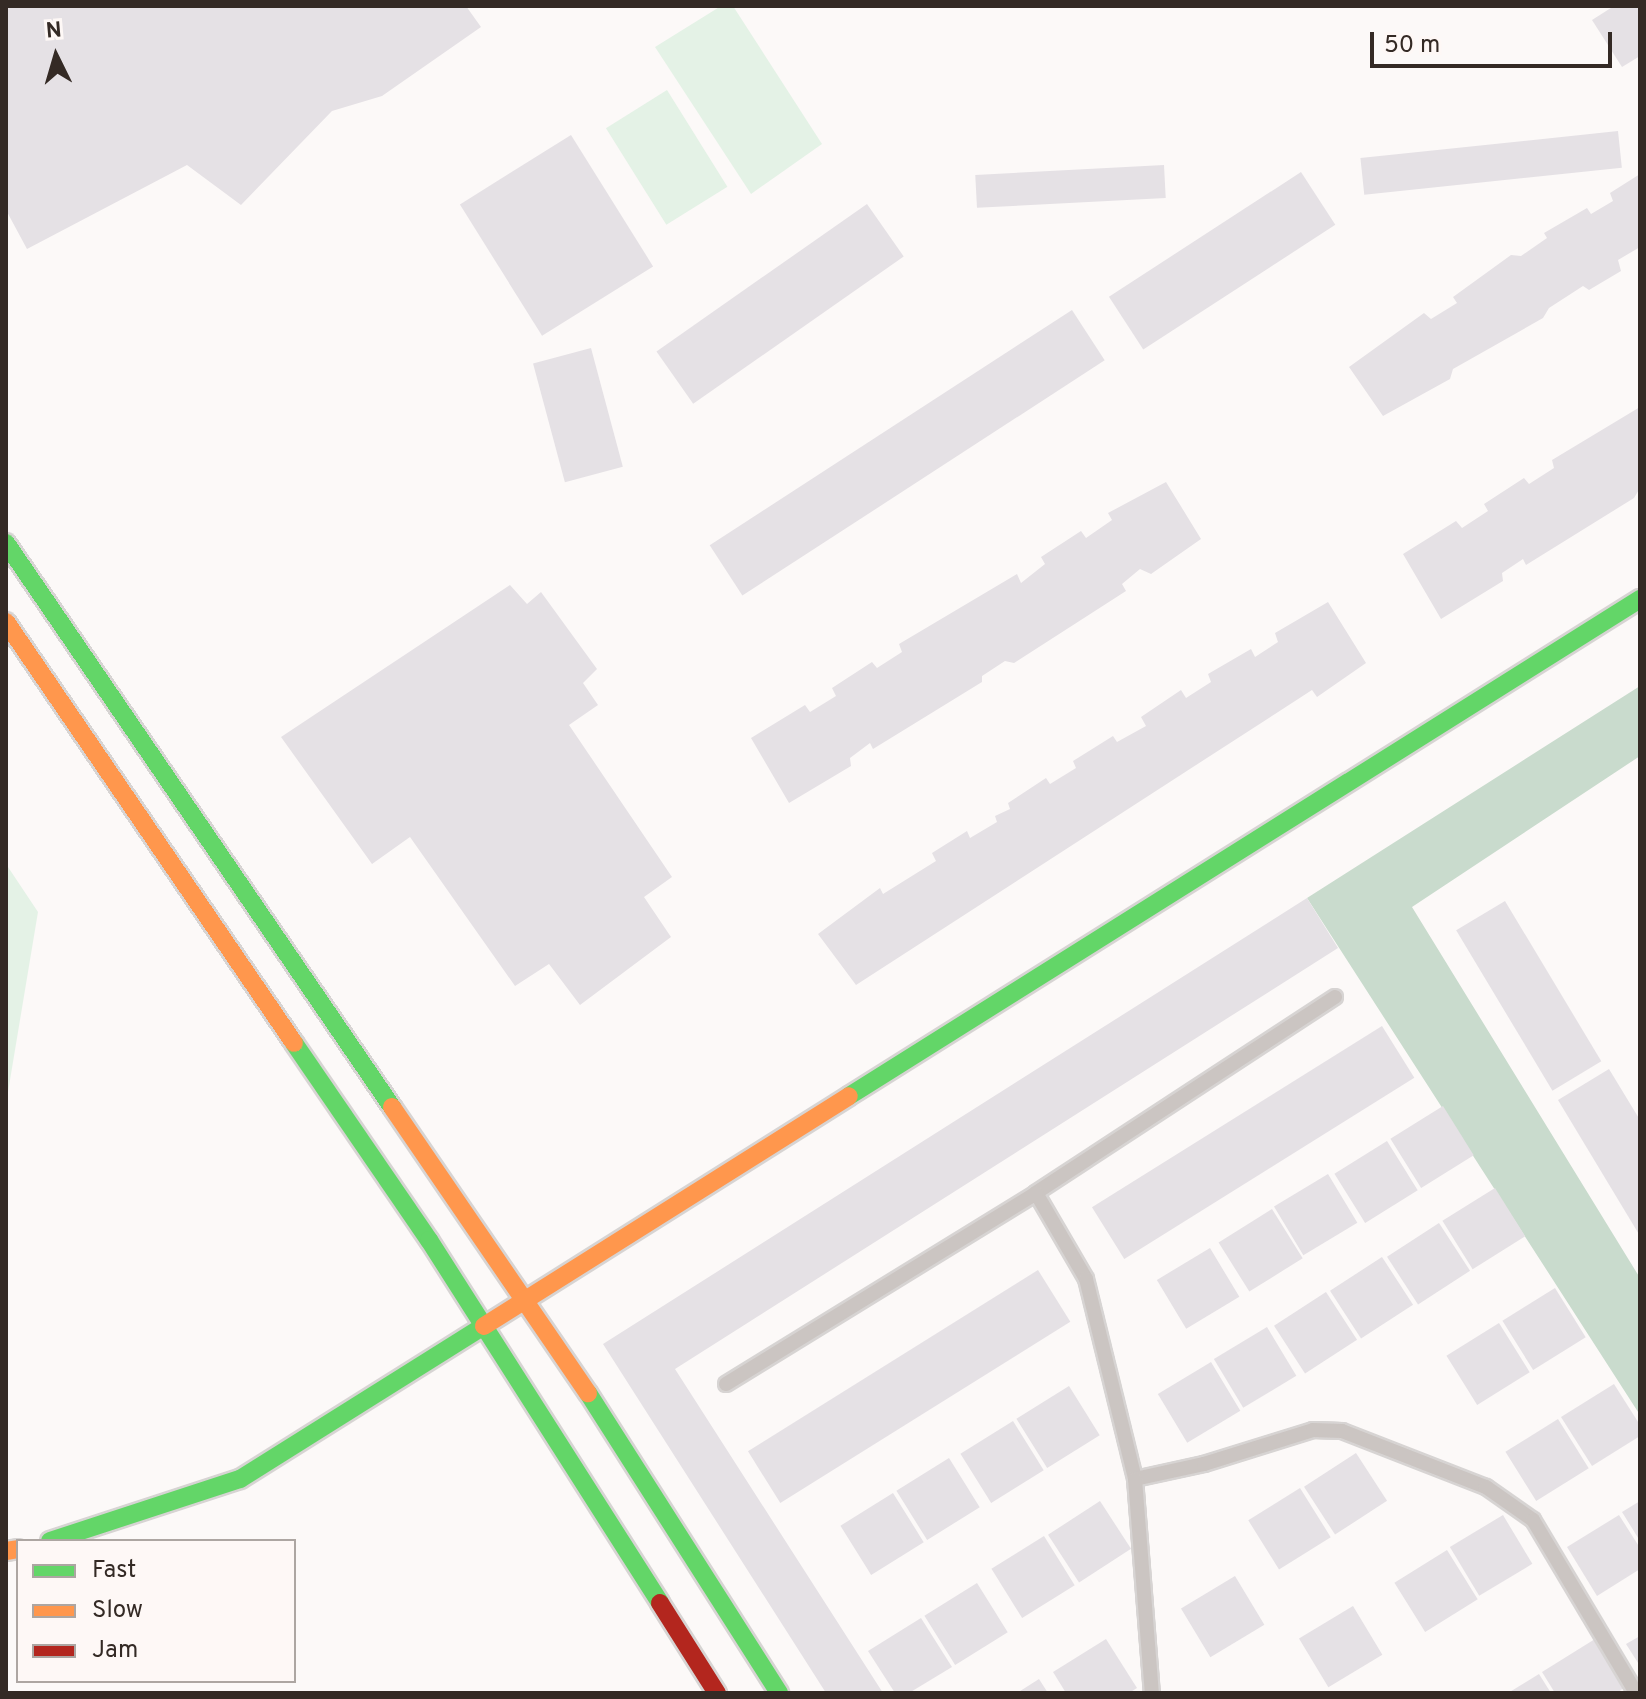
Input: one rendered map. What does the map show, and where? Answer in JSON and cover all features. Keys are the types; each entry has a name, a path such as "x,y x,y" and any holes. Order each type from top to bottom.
{"street":[{"path":"6,543 524,1300 779,1693"},
{"path":"56,1539 240,1479 1640,599"},
{"path":"6,622 485,1325 717,1693"}],"lane":[{"path":"726,1384 1036,1193 1335,997"},
{"path":"1036,1193 1086,1279 1135,1479 1152,1693"},
{"path":"1135,1479 1204,1464 1313,1430 1342,1431 1486,1487 1533,1520 1636,1693"}],"shaded area":[{"path":"721,6 733,6 822,144 751,194 655,47"},
{"path":"667,90 727,187 666,225 606,128"},
{"path":"6,864 38,912 6,1104"}],"green space":[{"path":"1640,686 1640,756 1412,907 1640,1278 1640,1415 1307,898"}],"building":[{"path":"6,6 466,6 481,27 382,96 332,111 241,205 187,165 27,249 6,210"},
{"path":"1614,6 1640,6 1640,56 1622,67 1592,20"},
{"path":"1618,131 1622,168 1364,195 1360,158"},
{"path":"571,135 653,266 542,336 460,204"},
{"path":"1164,165 1166,198 977,208 975,175"},
{"path":"1301,172 1335,225 1143,350 1109,297"},
{"path":"1640,174 1640,247 1618,260 1621,271 1589,290 1583,286 1549,308 1543,318 1453,369 1450,379 1383,416 1349,367 1424,313 1431,319 1457,303 1453,297 1511,255 1521,256 1547,238 1544,233 1587,208 1591,214 1613,201 1610,193"},
{"path":"867,204 904,256 693,404 656,351"},
{"path":"1072,310 1105,360 742,596 710,545"},
{"path":"591,348 623,467 565,482 533,364"},
{"path":"1640,407 1640,488 1634,498 1526,565 1523,559 1502,573 1503,581 1441,619 1403,554 1456,521 1462,528 1488,511 1484,504 1524,478 1529,484 1554,468 1552,460"},
{"path":"1166,482 1201,539 1151,574 1140,569 1122,584 1126,591 1014,663 1005,661 982,676 982,682 873,749 870,743 850,758 851,766 789,803 751,738 805,705 810,712 836,696 832,688 872,662 877,668 902,652 899,644 1017,574 1021,583 1045,564 1041,557 1081,531 1086,538 1112,520 1108,513"},
{"path":"510,585 527,604 541,592 597,669 583,683 598,705 569,725 672,877 644,897 671,937 580,1005 549,964 515,986 410,837 372,864 281,737"},
{"path":"1328,602 1366,663 1317,697 1312,690 856,985 818,934 880,888 883,894 936,861 932,853 967,831 970,838 997,822 995,816 1010,809 1008,803 1046,778 1050,784 1076,768 1073,761 1113,736 1117,742 1146,726 1141,717 1181,690 1186,698 1211,682 1208,674 1251,649 1255,657 1278,642 1275,633"},
{"path":"1307,898 1338,948 675,1369 883,1693 826,1693 603,1344"},
{"path":"1505,901 1601,1061 1552,1091 1456,930"},
{"path":"1382,1026 1414,1078 1124,1259 1092,1207"},
{"path":"1609,1069 1640,1120 1640,1236 1558,1100"},
{"path":"1443,1106 1474,1155 1421,1188 1390,1139"},
{"path":"1387,1141 1418,1190 1365,1223 1334,1174"},
{"path":"1328,1174 1357,1223 1303,1255 1274,1206"},
{"path":"1495,1188 1525,1236 1473,1269 1442,1221"},
{"path":"1272,1209 1303,1258 1249,1292 1219,1242"},
{"path":"1439,1223 1470,1271 1418,1305 1387,1257"},
{"path":"1210,1248 1239,1297 1186,1329 1157,1280"},
{"path":"1382,1257 1413,1305 1361,1339 1330,1291"},
{"path":"1038,1270 1070,1322 780,1503 748,1451"},
{"path":"1555,1288 1586,1337 1533,1370 1502,1321"},
{"path":"1326,1292 1357,1340 1305,1374 1274,1326"},
{"path":"1499,1323 1530,1372 1477,1405 1446,1356"},
{"path":"1267,1327 1296,1376 1243,1408 1214,1359"},
{"path":"1211,1362 1240,1411 1187,1443 1158,1394"},
{"path":"1614,1384 1640,1425 1640,1436 1592,1466 1561,1417"},
{"path":"1069,1386 1100,1435 1047,1468 1016,1419"},
{"path":"1558,1419 1589,1468 1536,1501 1505,1452"},
{"path":"1013,1421 1044,1470 991,1503 960,1454"},
{"path":"1356,1453 1387,1501 1335,1535 1304,1487"},
{"path":"949,1458 980,1507 927,1540 896,1491"},
{"path":"1300,1488 1331,1537 1279,1570 1248,1520"},
{"path":"893,1493 924,1542 871,1575 840,1526"},
{"path":"1100,1501 1131,1549 1079,1583 1048,1535"},
{"path":"1640,1501 1640,1541 1622,1512"},
{"path":"1503,1515 1532,1564 1479,1596 1450,1547"},
{"path":"1619,1515 1640,1548 1640,1569 1597,1596 1567,1547"},
{"path":"1044,1536 1075,1585 1022,1618 991,1569"},
{"path":"1447,1550 1478,1599 1425,1632 1394,1583"},
{"path":"1235,1576 1264,1625 1210,1657 1181,1608"},
{"path":"977,1583 1008,1632 955,1665 924,1616"},
{"path":"1353,1606 1382,1655 1328,1687 1299,1638"},
{"path":"921,1618 952,1667 909,1693 895,1693 868,1651"},
{"path":"1640,1636 1640,1666 1626,1644"},
{"path":"1106,1639 1137,1688 1129,1693 1066,1693 1053,1672"},
{"path":"1595,1639 1625,1687 1617,1693 1555,1693 1542,1672"},
{"path":"1539,1674 1551,1693 1508,1693"},
{"path":"1039,1679 1048,1693 1017,1693"}],"traffic: fast":[{"path":"6,543 392,1107"},
{"path":"849,1096 1640,599"},
{"path":"294,1043 429,1240 660,1603"},
{"path":"56,1539 240,1479 484,1326"},
{"path":"588,1393 779,1693"}],"traffic: slow":[{"path":"6,622 294,1043"},
{"path":"484,1326 849,1096"},
{"path":"392,1107 588,1393"},
{"path":"6,1551 16,1549"}],"traffic: jam":[{"path":"660,1603 717,1693"}]}
